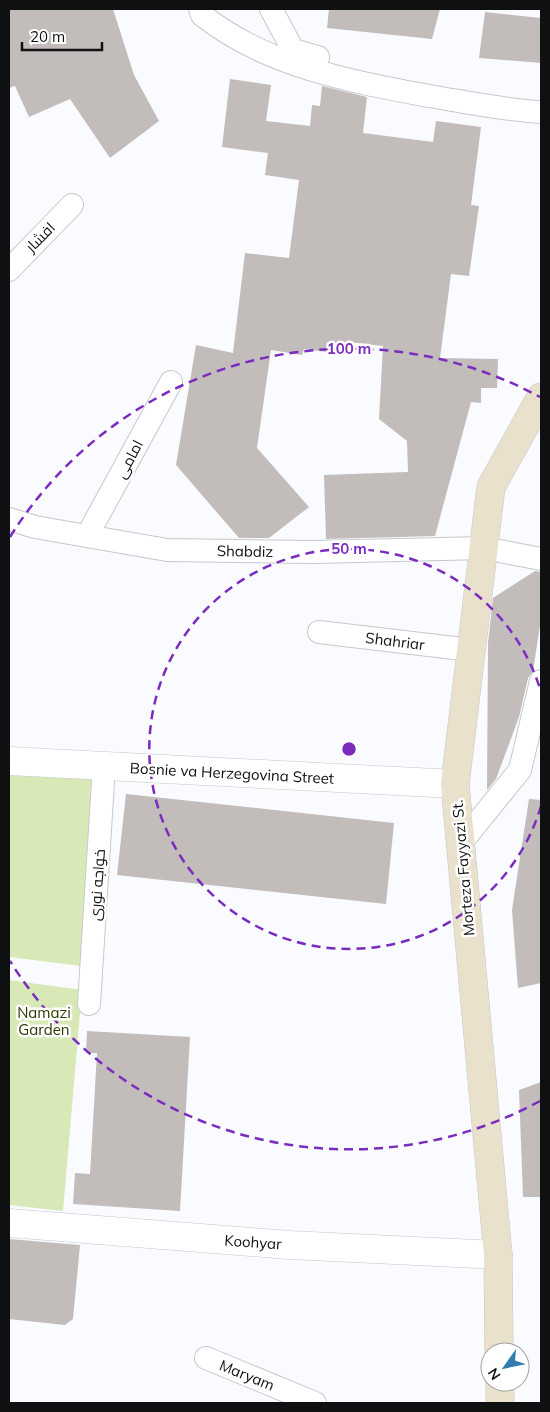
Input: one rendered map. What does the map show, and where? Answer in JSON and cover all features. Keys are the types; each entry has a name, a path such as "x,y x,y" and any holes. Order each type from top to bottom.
{"main road":[{"name":"Morteza Fayyazi St.","path":"499,1342 498,1255 455,784 492,487 541,397"}],"street":[{"path":"200,9 202,15 240,42 297,66 392,89 508,110 541,112"},
{"path":"271,9 293,50 383,76 541,103"},
{"name":"افشار","path":"9,270 72,205"},
{"name":"امامی","path":"87,536 171,382"},
{"name":"Shabdiz","path":"9,519 35,527 168,550 314,552 484,548 541,559"},
{"name":"Shahriar","path":"320,632 471,650"},
{"path":"461,843 520,770 541,681"},
{"name":"Bosnie va Herzegovina Street","path":"9,761 455,784"},
{"name":"خواجه نوری","path":"89,1004 104,766"},
{"name":"Koohyar","path":"9,1224 290,1244 498,1255"},
{"name":"Maryam","path":"206,1358 315,1403"}],"green space":[{"path":"9,771 94,776 81,966 9,957"},
{"name":"Namazi Garden","path":"9,980 82,990 63,1211 9,1205"}],"building":[{"path":"9,9 113,9 134,75 159,121 110,158 70,99 29,117 15,86 9,88"},
{"path":"329,9 440,9 432,39 327,28"},
{"path":"485,12 541,18 541,63 479,58"},
{"path":"230,79 271,85 266,121 310,126 312,105 320,106 322,86 367,97 363,133 433,142 436,121 481,127 471,205 479,206 469,276 451,274 440,358 498,359 497,388 481,388 481,403 471,402 435,536 326,539 324,475 408,472 407,441 379,419 383,346 348,342 342,354 304,349 302,355 271,350 257,448 309,507 269,538 239,538 176,465 196,345 233,353 245,253 289,258 299,180 265,175 268,153 222,147"},
{"path":"535,571 541,572 541,619 533,671 528,678 519,717 496,779 487,790 488,643 493,598"},
{"path":"126,794 394,823 386,904 117,875"},
{"path":"529,799 541,800 541,983 518,988 512,910"},
{"path":"87,1031 190,1037 180,1211 73,1204 75,1173 90,1174 97,1053 86,1053"},
{"path":"541,1082 541,1197 523,1197 519,1090"},
{"path":"9,1239 80,1245 73,1319 65,1325 9,1319"}]}
